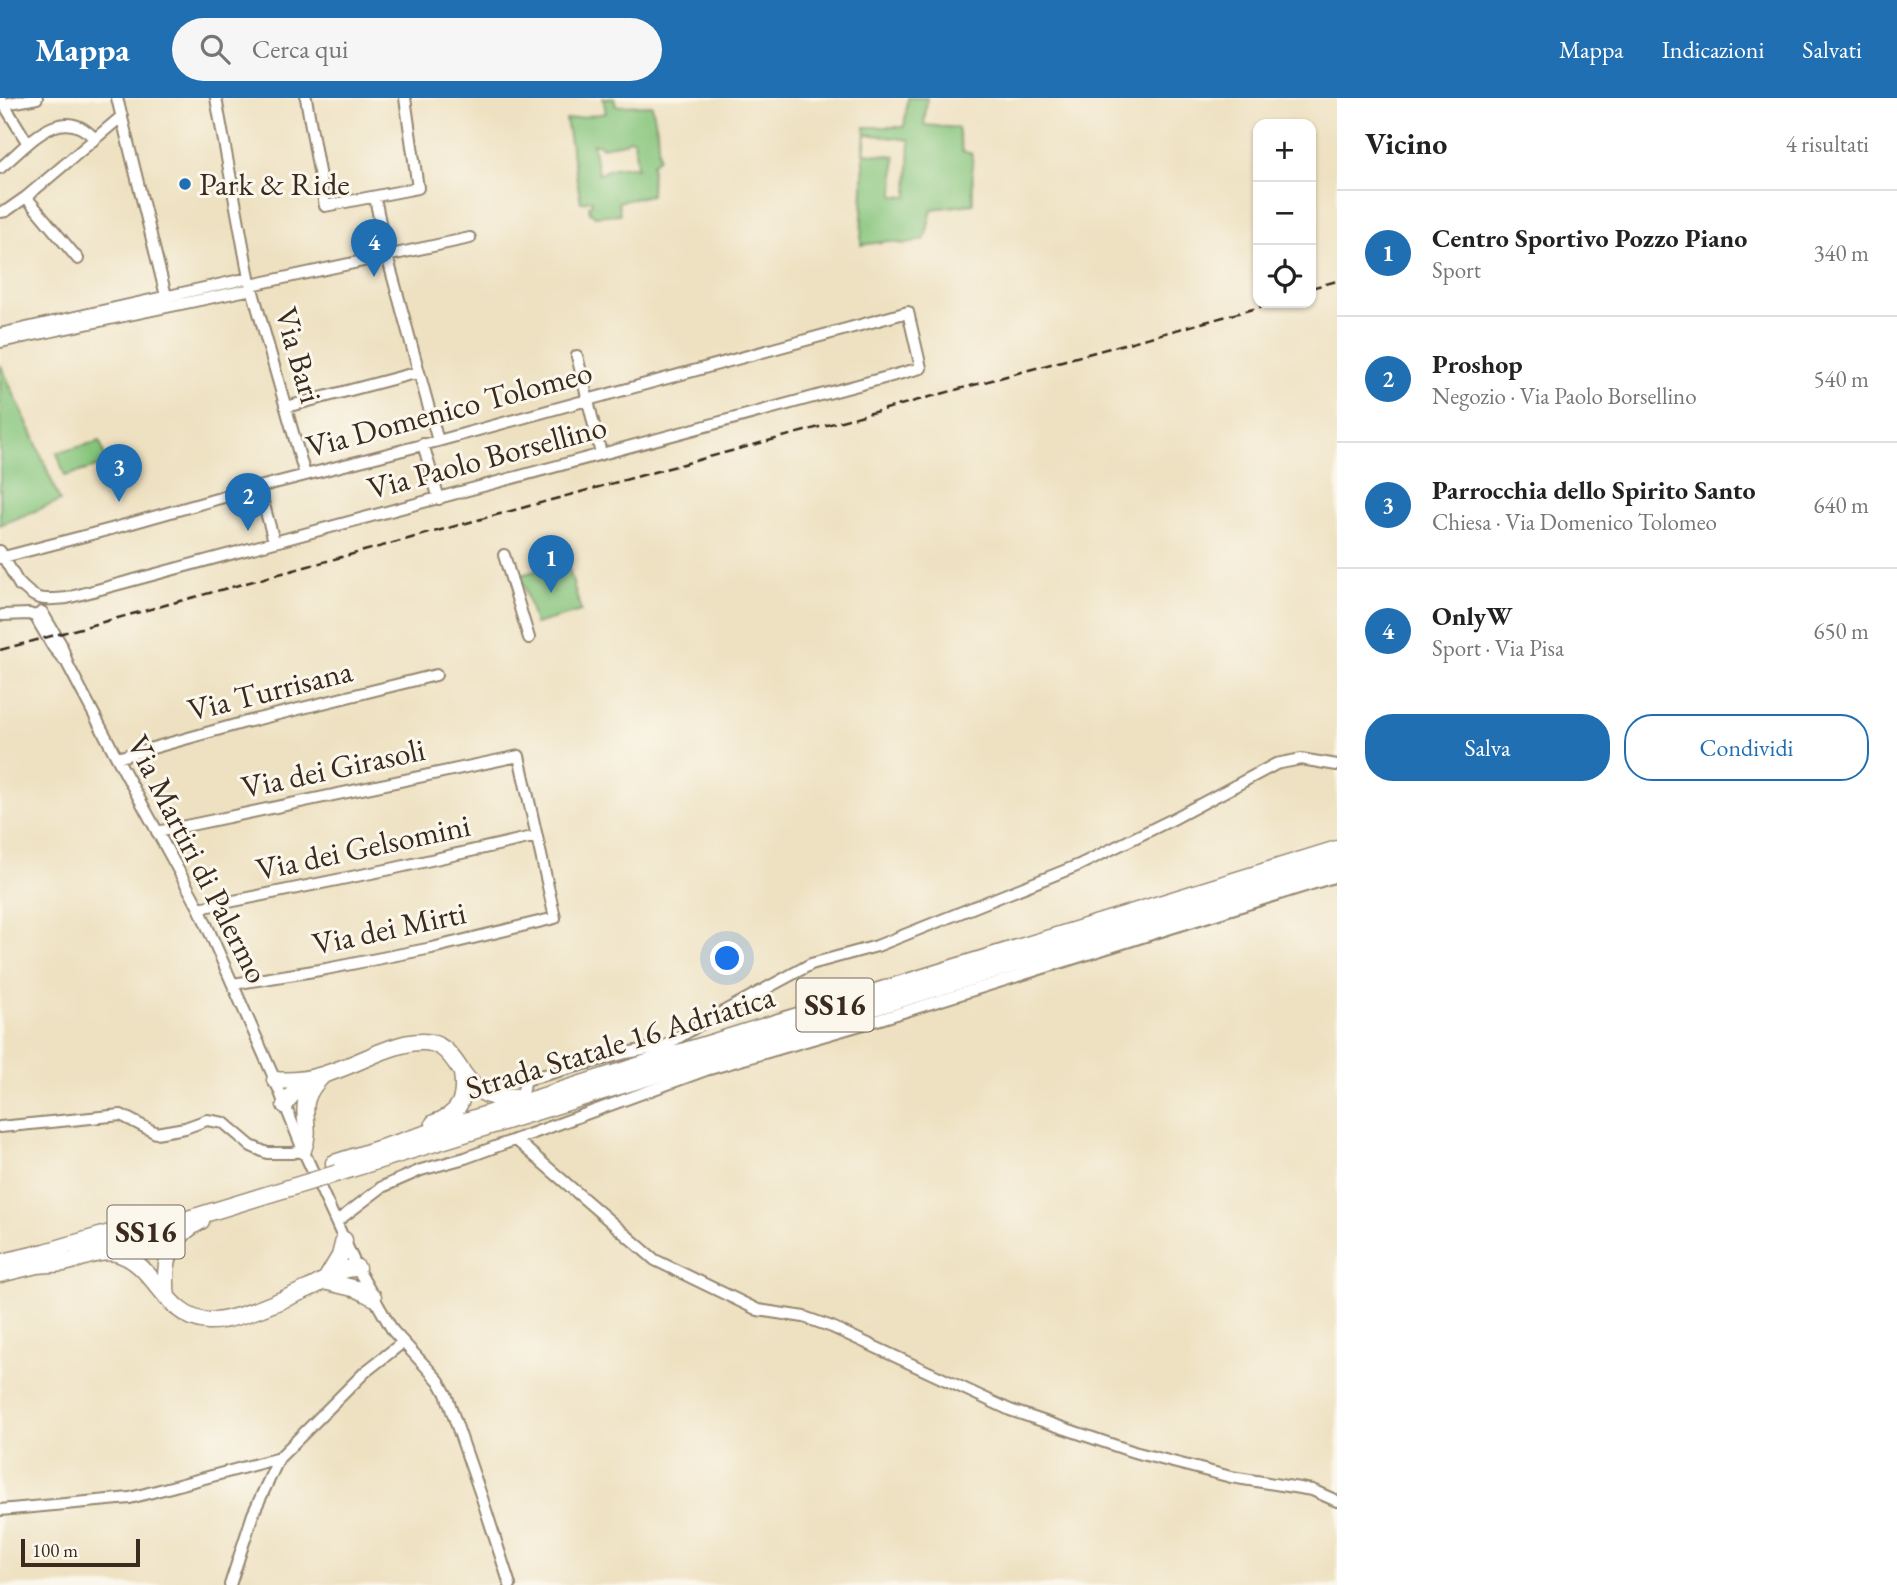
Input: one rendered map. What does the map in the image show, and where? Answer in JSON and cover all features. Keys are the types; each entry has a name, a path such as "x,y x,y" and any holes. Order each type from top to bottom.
{"highway":[{"name":"Strada Statale 16 Adriatica","path":"336,1168 355,1155 1337,849"},
{"name":"Strada Statale 16 Adriatica","path":"0,1263 290,1182 1337,864"},
{"name":"SS16","path":"275,1080 316,1078 394,1047 420,1042 441,1045 454,1058 473,1086 484,1094 514,1098 557,1091"},
{"name":"SS16","path":"355,1155 371,1144 450,1115 462,1099 462,1073"},
{"name":"SS16","path":"285,1105 307,1096 316,1078"},
{"name":"SS16","path":"285,1105 290,1097 316,1078"},
{"path":"303,1150 306,1142 304,1114 307,1096"},
{"name":"Strada Statale 16 Adriatica","path":"0,1273 37,1265 232,1205 290,1182"},
{"name":"SS16","path":"167,1298 167,1260 176,1241 188,1227 232,1205"},
{"path":"344,1240 340,1256 324,1282 357,1289 373,1297"},
{"name":"SS16","path":"37,1265 64,1263 113,1252 144,1268 174,1306 190,1317 208,1321 231,1319 324,1282 344,1278 357,1268"}],"street":[{"path":"27,142 1,102 37,98"},
{"path":"117,98 167,302"},
{"name":"Via Bari","path":"216,98 251,284 305,475"},
{"path":"306,98 325,206 418,188 405,98"},
{"path":"0,212 26,197 121,116"},
{"path":"0,168 27,142 54,126 73,123 85,128 94,138"},
{"path":"26,197 78,259"},
{"path":"374,198 387,256 438,441"},
{"path":"0,334 470,238"},
{"path":"0,342 167,302"},
{"name":"Via Paolo Borsellino","path":"1,615 921,368 908,312"},
{"name":"Via Domenico Tolomeo","path":"1,555 111,529 908,312"},
{"path":"577,356 601,454"},
{"path":"286,407 419,372"},
{"path":"423,444 439,499"},
{"path":"259,487 274,541"},
{"name":"Via Martiri di Palermo","path":"1,555 34,606 53,647 68,665 199,908 285,1105"},
{"path":"504,555 528,638"},
{"name":"Via Turrisana","path":"117,758 242,723 436,675"},
{"name":"Via dei Girasoli","path":"157,832 519,756 537,836"},
{"path":"522,1093 526,1080 626,1053 665,1046 811,964 877,946 1079,865 1276,764 1301,759 1337,765"},
{"name":"Via dei Gelsomini","path":"199,908 537,836"},
{"name":"Via dei Mirti","path":"233,984 432,948 555,918 537,836"},
{"path":"336,1222 383,1187 421,1170 465,1158 706,1070 897,1014 1337,876"},
{"path":"285,1105 344,1240 373,1297 402,1343 439,1381 446,1394 510,1585"},
{"path":"0,1127 121,1115 156,1132 185,1128 207,1120 223,1124 251,1146 267,1153 303,1150"},
{"path":"513,1141 515,1124"},
{"path":"513,1141 655,1260 748,1306 804,1317 832,1327 1010,1410 1134,1452 1231,1477 1312,1490 1337,1501"},
{"path":"230,1585 253,1514 279,1458 365,1372 402,1343"},
{"path":"0,1510 130,1498 279,1458"}],"green space":[{"path":"603,98 614,98 616,106 652,105 659,158 652,164 651,195 618,202 620,214 594,216 590,213 589,206 592,205 592,200 581,202 566,120 606,113","holes":["634,139 637,168 619,167 598,173 593,144 602,147"]},
{"path":"908,98 927,98 924,125 958,128 962,151 972,154 973,204 932,209 925,239 904,244 888,241 861,245 864,153 895,156 894,196 908,197 910,140 866,134 864,151 865,127 904,127"},
{"path":"0,364 60,501 0,525"},
{"path":"100,441 107,464 65,476 57,453"},
{"path":"567,562 581,611 535,624 521,575"}],"railway":[{"path":"1316,287 1337,281"},
{"path":"0,650 1257,308"}],"place":[{"name":"Park & Ride","path":"185,184"},
{"name":"OnlyW","path":"374,277"},
{"name":"Parrocchia dello Spirito Santo","path":"119,502"},
{"name":"Proshop","path":"248,531"},
{"name":"Centro Sportivo Pozzo Piano","path":"551,593"}]}
